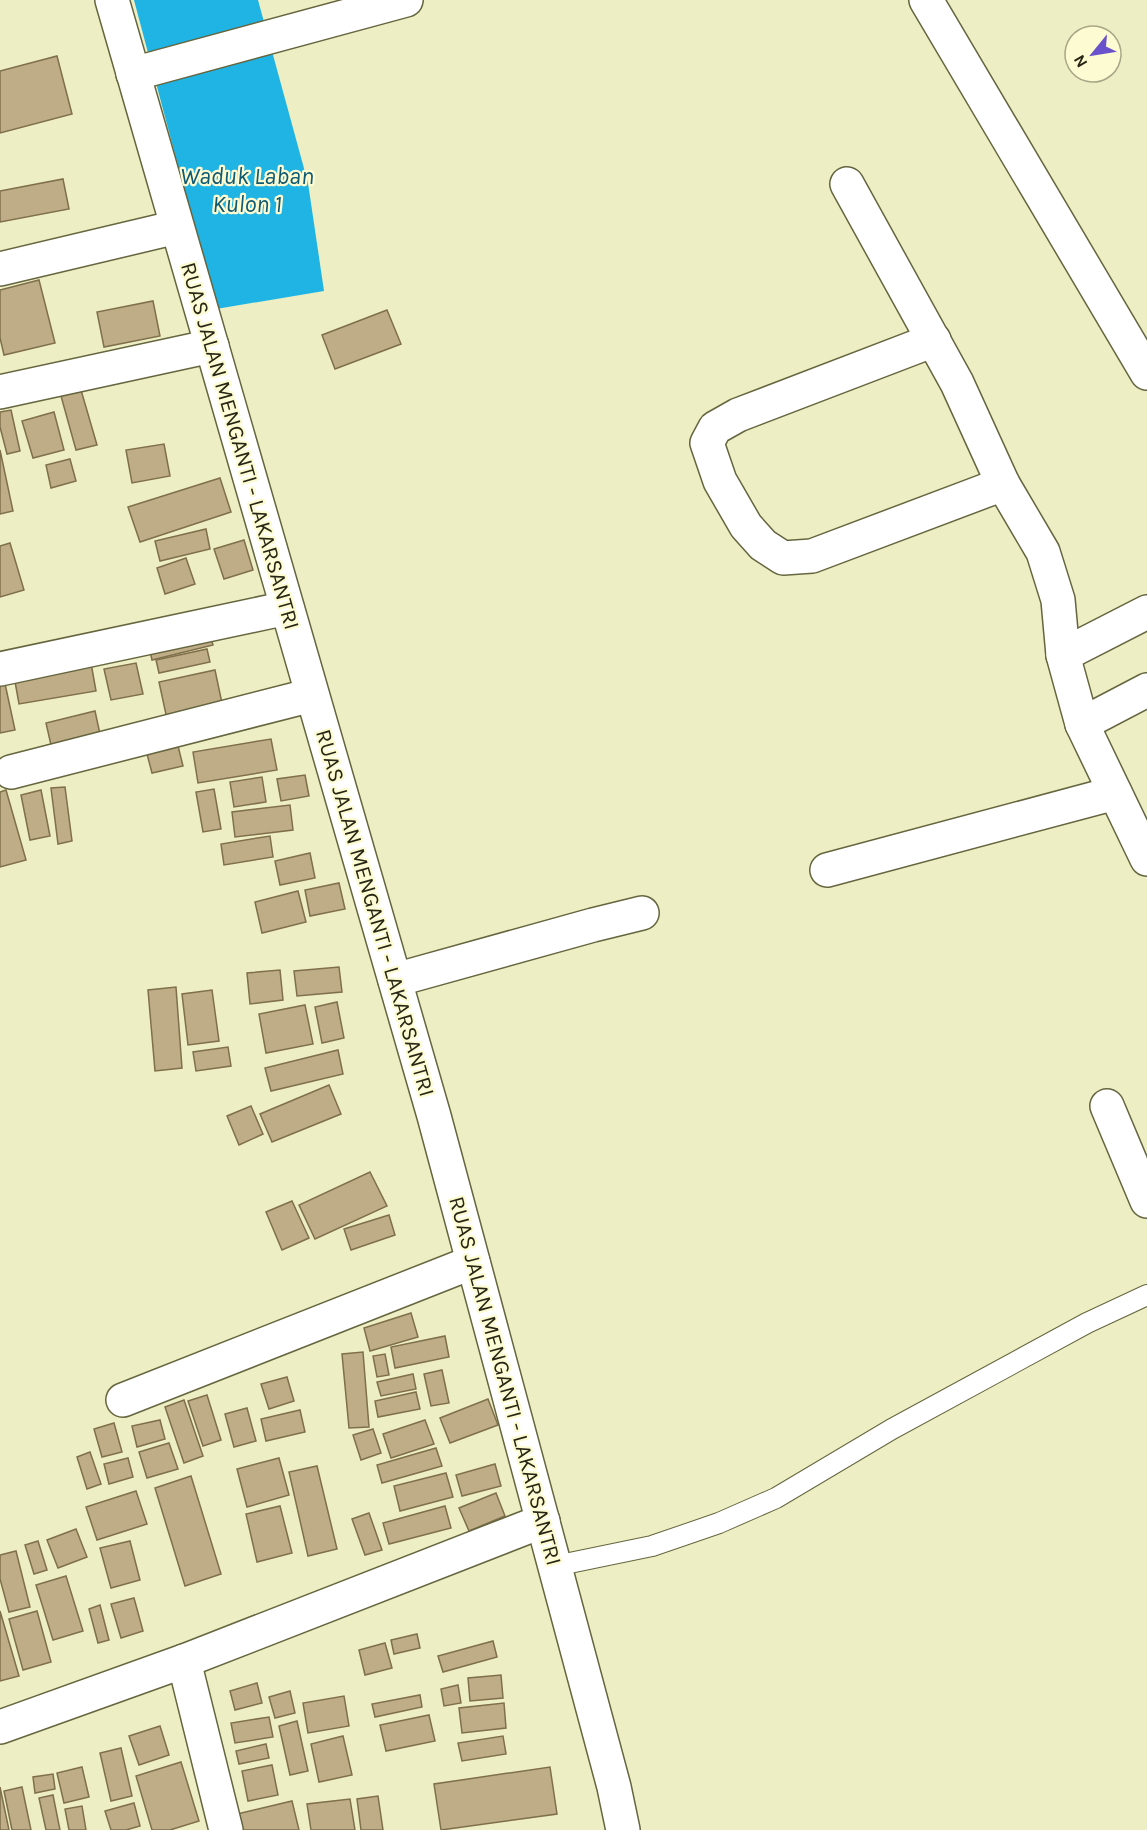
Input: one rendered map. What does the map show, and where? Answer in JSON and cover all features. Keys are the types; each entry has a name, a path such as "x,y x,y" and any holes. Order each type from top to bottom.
{"street":[{"name":"RUAS JALAN MENGANTI - LAKARSANTRI","path":"112,0 395,980 543,1521 624,1830"},
{"path":"134,74 406,0"},
{"path":"926,0 1147,373"},
{"path":"848,184 957,383 1003,484 1043,552 1058,600 1064,655 1082,724 1147,859"},
{"path":"0,269 177,227"},
{"path":"934,340 738,416 715,428 707,443 720,481 746,526 763,545 783,558 812,556 1003,484"},
{"path":"0,392 212,346"},
{"path":"0,669 287,608"},
{"path":"1064,655 1147,612"},
{"path":"1082,724 1147,690"},
{"path":"11,772 312,695"},
{"path":"827,870 1115,793"},
{"path":"395,980 642,913"},
{"path":"1107,1106 1147,1201"},
{"path":"123,1400 473,1263"},
{"path":"0,1727 184,1661 543,1521"},
{"path":"184,1661 226,1830"}],"lane":[{"path":"555,1566 652,1546 719,1523 776,1498 913,1418 1087,1323 1147,1295"}],"water":[{"name":"Waduk Laban Kulon 1","path":"134,0 258,0 308,183 324,291 216,309"}],"building":[{"path":"57,56 72,114 0,133 0,71"},
{"path":"63,179 69,209 0,222 0,191"},
{"path":"39,280 55,343 4,355 0,338 0,290"},
{"path":"153,301 160,336 104,347 97,312"},
{"path":"387,310 401,344 335,369 322,335"},
{"path":"81,390 97,445 76,450 61,396"},
{"path":"11,410 20,451 7,454 0,427 0,412"},
{"path":"54,412 64,450 33,458 22,421"},
{"path":"164,444 170,476 132,483 126,450"},
{"path":"0,450 13,511 0,514"},
{"path":"70,459 76,481 51,488 46,465"},
{"path":"220,478 231,512 140,542 128,507"},
{"path":"206,529 210,549 160,561 155,541"},
{"path":"244,540 253,570 224,579 214,549"},
{"path":"10,543 24,590 0,597 0,546"},
{"path":"186,558 195,584 165,594 157,568"},
{"path":"208,627 213,645 152,660 148,642"},
{"path":"207,649 210,662 159,673 156,660"},
{"path":"91,663 96,691 19,704 14,676"},
{"path":"136,663 143,694 111,700 104,669"},
{"path":"215,670 223,708 167,719 159,682"},
{"path":"4,679 15,730 0,733 0,680"},
{"path":"95,711 100,734 51,745 46,723"},
{"path":"271,739 277,770 198,783 193,752"},
{"path":"178,746 183,766 152,773 147,754"},
{"path":"305,775 309,796 281,801 277,779"},
{"path":"262,777 266,802 234,807 230,782"},
{"path":"65,787 72,841 58,844 51,788"},
{"path":"214,789 221,829 203,832 196,792"},
{"path":"6,790 26,860 0,867 0,792"},
{"path":"41,790 50,836 30,840 21,795"},
{"path":"290,805 293,830 235,837 232,812"},
{"path":"270,836 273,857 224,865 221,844"},
{"path":"310,853 315,878 280,885 275,861"},
{"path":"339,883 345,909 310,916 305,890"},
{"path":"298,891 306,922 262,933 255,902"},
{"path":"339,967 342,992 297,996 294,971"},
{"path":"280,970 283,1000 250,1004 247,973"},
{"path":"176,987 182,1068 155,1071 148,990"},
{"path":"212,990 219,1041 188,1045 182,994"},
{"path":"337,1002 344,1038 322,1043 315,1007"},
{"path":"305,1005 313,1044 266,1053 259,1014"},
{"path":"228,1047 231,1066 196,1071 193,1052"},
{"path":"338,1050 343,1074 271,1091 265,1068"},
{"path":"329,1085 341,1114 272,1142 260,1114"},
{"path":"251,1106 263,1134 239,1145 227,1116"},
{"path":"370,1172 387,1206 315,1239 299,1205"},
{"path":"292,1201 309,1238 282,1250 266,1212"},
{"path":"389,1215 395,1235 351,1250 344,1229"},
{"path":"411,1313 418,1337 370,1351 364,1328"},
{"path":"445,1336 449,1357 395,1368 391,1347"},
{"path":"363,1352 369,1427 349,1428 342,1354"},
{"path":"385,1354 389,1375 377,1377 373,1356"},
{"path":"442,1370 449,1403 431,1406 424,1374"},
{"path":"413,1374 416,1389 381,1396 377,1382"},
{"path":"287,1377 294,1401 269,1409 261,1384"},
{"path":"416,1392 420,1409 378,1417 375,1401"},
{"path":"207,1395 221,1440 203,1446 188,1401"},
{"path":"488,1399 498,1425 450,1443 440,1418"},
{"path":"184,1400 203,1456 184,1463 165,1407"},
{"path":"247,1408 256,1441 234,1447 225,1414"},
{"path":"300,1410 305,1432 266,1441 261,1419"},
{"path":"160,1420 165,1439 137,1447 132,1426"},
{"path":"425,1420 434,1444 391,1458 383,1434"},
{"path":"114,1423 122,1452 102,1457 94,1429"},
{"path":"373,1429 381,1453 361,1460 353,1435"},
{"path":"169,1443 178,1469 147,1478 139,1452"},
{"path":"436,1448 442,1466 382,1483 377,1465"},
{"path":"90,1452 101,1484 87,1489 77,1457"},
{"path":"128,1458 133,1477 109,1484 104,1464"},
{"path":"279,1458 289,1495 247,1507 237,1469"},
{"path":"495,1464 501,1486 462,1496 456,1475"},
{"path":"317,1466 337,1549 308,1556 289,1472"},
{"path":"446,1473 453,1497 400,1511 394,1486"},
{"path":"191,1476 221,1574 185,1586 155,1488"},
{"path":"136,1491 147,1524 97,1540 86,1507"},
{"path":"496,1493 505,1516 469,1531 459,1508"},
{"path":"280,1506 292,1553 257,1562 246,1514"},
{"path":"445,1506 451,1528 389,1544 383,1523"},
{"path":"369,1513 382,1550 365,1555 352,1519"},
{"path":"76,1529 87,1557 58,1568 47,1540"},
{"path":"38,1541 47,1570 34,1574 25,1545"},
{"path":"130,1541 140,1580 111,1588 100,1548"},
{"path":"16,1551 30,1607 9,1612 0,1579 0,1555"},
{"path":"66,1576 83,1631 53,1640 36,1585"},
{"path":"134,1598 143,1631 121,1638 111,1604"},
{"path":"100,1605 109,1640 98,1643 89,1609"},
{"path":"0,1611 19,1676 0,1681"},
{"path":"37,1611 51,1662 23,1670 9,1619"},
{"path":"417,1634 420,1648 394,1654 391,1640"},
{"path":"493,1641 497,1657 443,1672 438,1656"},
{"path":"385,1643 392,1668 365,1675 359,1650"},
{"path":"501,1675 503,1698 470,1701 468,1678"},
{"path":"257,1683 262,1703 235,1710 230,1691"},
{"path":"458,1685 461,1703 444,1706 441,1689"},
{"path":"290,1691 295,1713 275,1718 269,1697"},
{"path":"420,1695 422,1707 375,1717 372,1704"},
{"path":"344,1696 349,1726 308,1733 303,1703"},
{"path":"504,1703 506,1728 462,1733 459,1708"},
{"path":"429,1715 435,1741 386,1751 380,1725"},
{"path":"269,1717 273,1737 235,1743 231,1723"},
{"path":"297,1721 308,1771 290,1775 279,1726"},
{"path":"160,1726 169,1755 139,1765 129,1736"},
{"path":"343,1736 352,1775 319,1782 311,1744"},
{"path":"503,1736 506,1754 462,1761 458,1743"},
{"path":"266,1744 269,1758 239,1764 236,1751"},
{"path":"121,1748 132,1796 111,1801 100,1753"},
{"path":"181,1762 199,1821 170,1830 152,1830 136,1776"},
{"path":"272,1765 278,1795 248,1801 242,1771"},
{"path":"82,1767 89,1797 64,1803 57,1773"},
{"path":"550,1767 557,1814 441,1830 434,1784"},
{"path":"53,1774 55,1789 35,1793 33,1777"},
{"path":"0,1787 9,1830 0,1830"},
{"path":"22,1787 31,1830 12,1830 4,1791"},
{"path":"53,1795 60,1830 46,1830 39,1798"},
{"path":"378,1796 383,1830 361,1830 357,1799"},
{"path":"350,1799 355,1830 311,1830 307,1804"},
{"path":"292,1801 299,1830 241,1830 237,1814"},
{"path":"134,1803 140,1826 126,1830 111,1830 105,1811"},
{"path":"82,1806 86,1830 69,1830 65,1809"}]}
